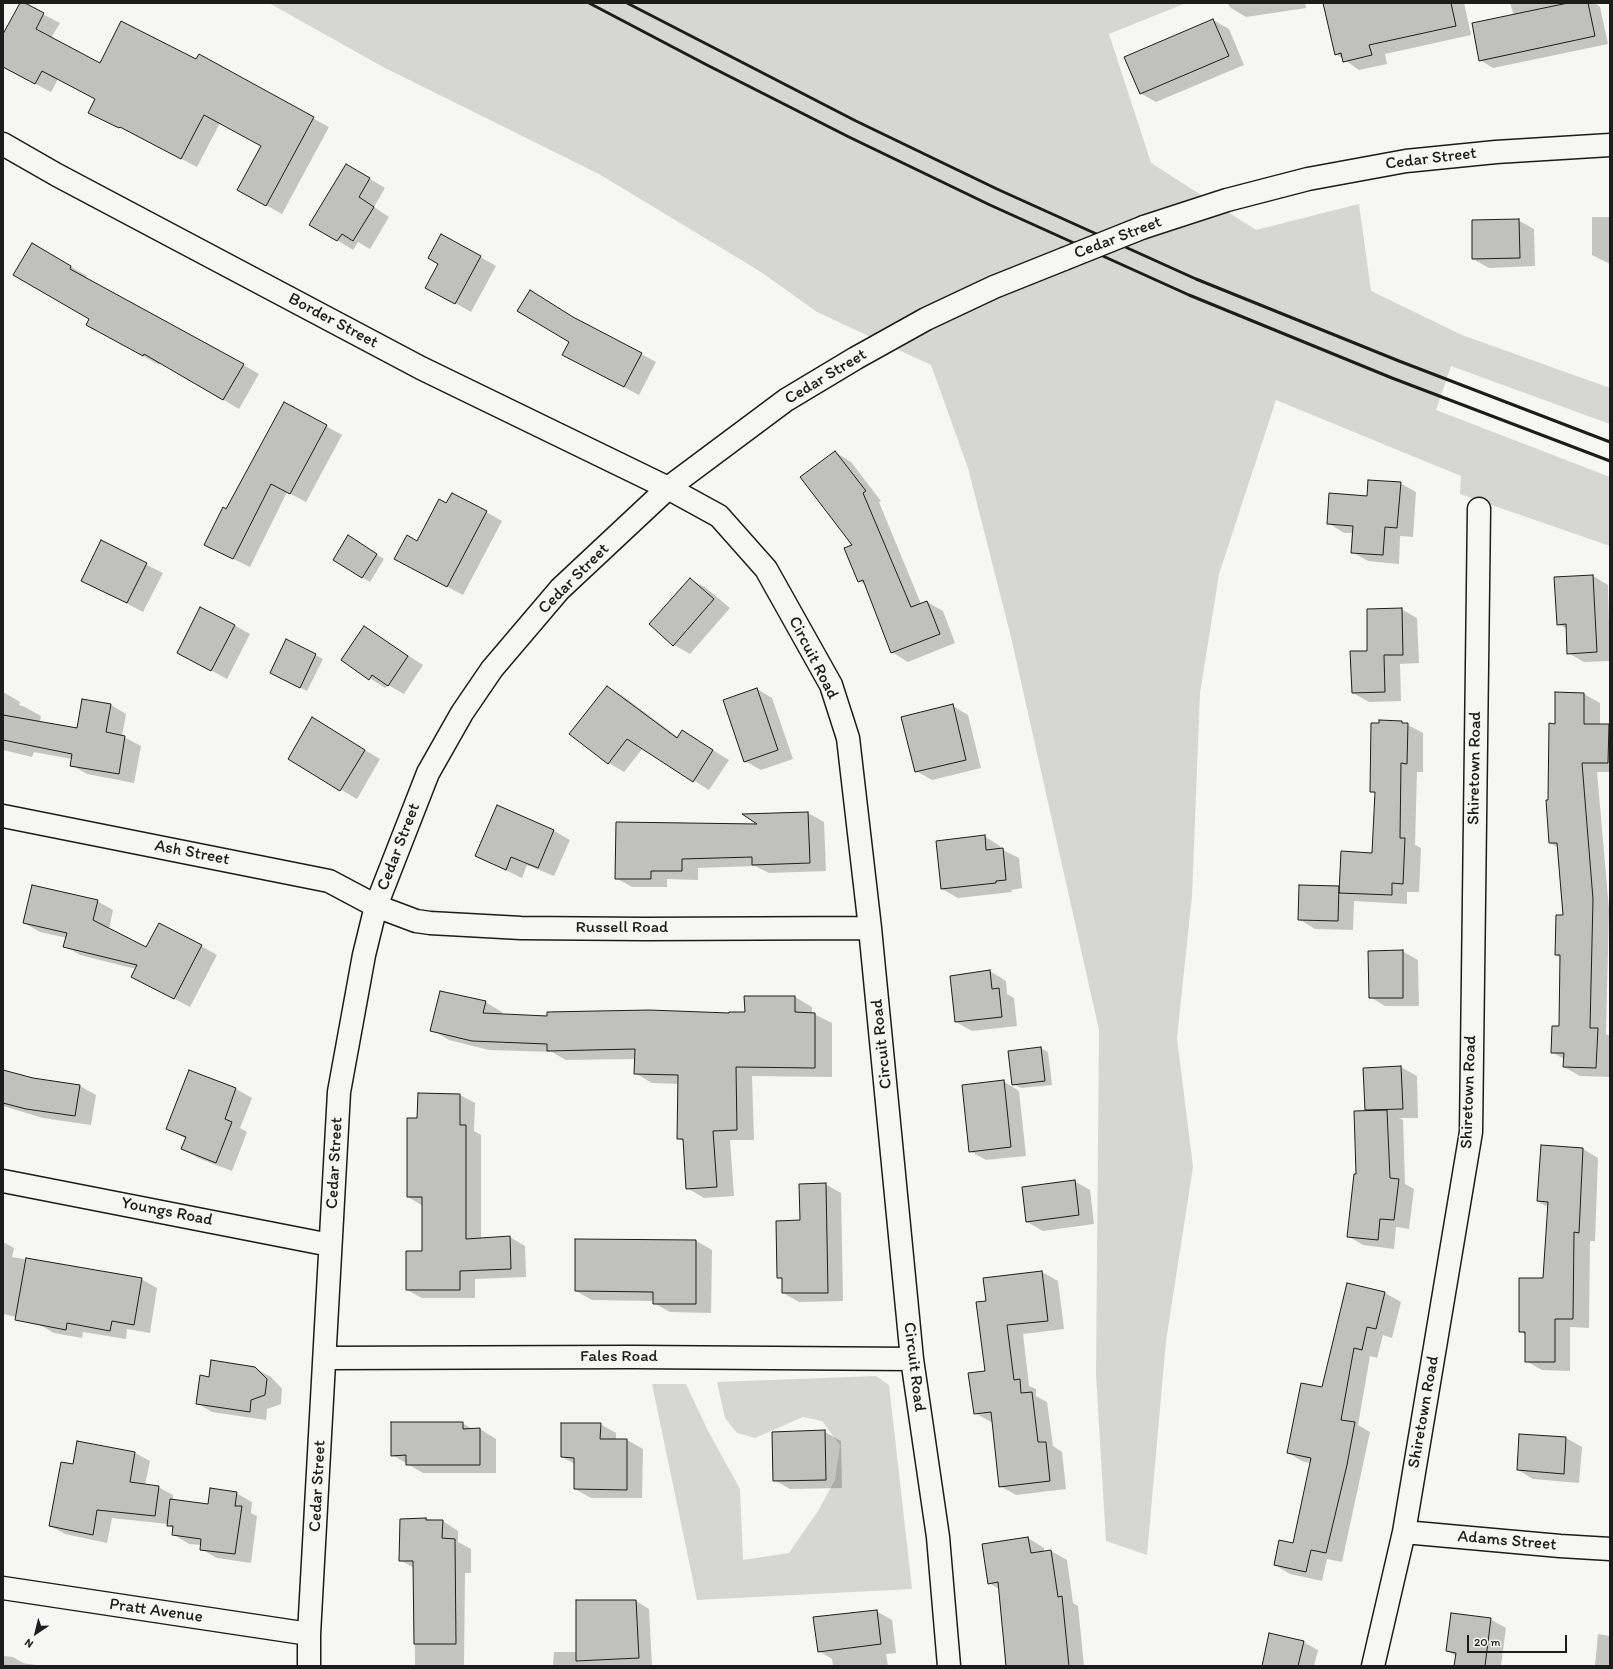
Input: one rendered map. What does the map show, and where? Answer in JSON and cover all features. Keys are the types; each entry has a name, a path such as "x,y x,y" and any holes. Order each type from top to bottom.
{"street":[{"name":"Border Street","path":"3,144 56,175 421,368 668,488"},
{"name":"Cedar Street","path":"310,1666 309,1634 339,1092 364,955 376,906 428,773 462,713 492,669 560,589 668,488 786,400 856,358 947,309 994,287 1144,227 1227,200 1308,179 1406,161 1496,152 1610,144"},
{"name":"Circuit Road","path":"668,488 719,516 766,569 831,685 848,738 870,928 912,1359 938,1537 949,1666"},
{"name":"Shiretown Road","path":"1373,1666 1404,1532 1471,1132 1479,509"},
{"name":"Ash Street","path":"3,816 329,881 376,906"},
{"name":"Russell Road","path":"376,906 416,921 514,927 646,929 870,928"},
{"name":"Youngs Road","path":"3,1181 330,1245"},
{"name":"Fales Road","path":"325,1358 632,1357 912,1359"},
{"name":"Adams Street","path":"1404,1532 1610,1549"},
{"name":"Pratt Avenue","path":"3,1588 309,1634"}],"shaded area":[{"path":"269,3 1186,3 1109,34 1151,163 1256,230 1359,204 1371,291 1462,335 1610,388 1610,424 1451,366 1436,410 1610,477 1610,546 1460,494 1461,476 1276,400 1219,574 1200,693 1192,895 1177,1038 1193,1167 1166,1341 1147,1555 1106,1541 1096,1374 1099,1030 1011,637 968,468 931,365 817,312 761,272 599,174 383,67"},
{"path":"876,1376 889,1385 912,1589 697,1600 652,1384 686,1384 707,1429 740,1489 743,1560 789,1553 818,1511 835,1480 840,1445 822,1421 803,1417 755,1438 737,1433 725,1418 717,1382"}],"building":[{"path":"20,3 25,3 44,13 36,29 100,63 121,21 196,59 199,54 314,117 266,206 237,190 261,146 204,115 181,159 120,127 119,128 88,113 95,99 42,71 35,84 3,67 3,34"},
{"path":"1323,3 1451,3 1456,26 1369,45 1372,55 1343,62 1341,53 1335,55"},
{"path":"1568,3 1588,3 1595,36 1479,61 1472,23"},
{"path":"1213,19 1229,56 1140,94 1124,57"},
{"path":"346,164 370,178 359,197 374,207 353,241 342,234 337,241 309,225"},
{"path":"1519,219 1520,258 1472,259 1472,220"},
{"path":"441,234 481,256 455,304 425,288 438,264 428,258"},
{"path":"32,243 71,266 70,269 244,364 223,400 144,354 143,356 86,325 89,319 13,275"},
{"path":"530,290 573,317 642,353 624,387 562,355 569,342 517,311"},
{"path":"284,402 327,425 290,494 271,484 233,559 204,545 223,507 226,509"},
{"path":"835,451 866,491 863,493 911,607 927,601 940,634 891,653 863,580 858,582 844,548 852,545 800,477"},
{"path":"1368,480 1401,482 1397,528 1385,527 1383,555 1351,553 1353,526 1327,524 1329,493 1367,496"},
{"path":"452,493 487,511 447,587 394,559 407,535 417,541 439,499 446,503"},
{"path":"348,535 377,554 362,578 333,560"},
{"path":"101,540 147,563 127,603 81,581"},
{"path":"1593,575 1597,652 1567,654 1566,624 1557,625 1554,577"},
{"path":"690,578 714,599 673,646 649,624"},
{"path":"200,607 235,625 211,671 177,653"},
{"path":"1402,608 1403,655 1384,655 1385,692 1352,693 1350,651 1367,651 1367,609"},
{"path":"364,626 408,656 388,686 372,675 369,680 341,660"},
{"path":"286,639 316,654 300,688 270,673"},
{"path":"607,686 677,738 682,730 713,750 693,782 627,739 608,764 569,734"},
{"path":"757,688 778,750 744,762 723,700"},
{"path":"1555,692 1584,693 1584,724 1609,724 1608,763 1582,763 1593,899 1590,1028 1598,1028 1596,1068 1563,1067 1564,1053 1551,1053 1552,1026 1559,1026 1560,955 1555,955 1556,915 1563,915 1557,843 1549,843 1546,800 1548,800 1549,723 1555,724"},
{"path":"82,699 111,704 106,732 125,736 119,774 70,766 72,754 3,740 3,715 77,728"},
{"path":"953,704 966,760 915,772 901,717"},
{"path":"312,717 365,750 340,791 288,759"},
{"path":"1379,720 1402,721 1402,723 1408,723 1407,764 1401,763 1400,838 1405,838 1403,884 1392,883 1392,895 1339,893 1341,851 1372,853 1375,792 1370,792 1371,723 1379,723"},
{"path":"497,805 554,830 538,868 511,857 506,870 475,856"},
{"path":"808,812 810,863 752,865 752,857 682,859 682,871 651,871 651,879 615,879 616,822 757,824 742,814"},
{"path":"985,835 986,850 1003,848 1006,880 996,881 996,883 941,889 936,841"},
{"path":"32,885 98,900 93,920 146,947 159,923 202,945 174,999 131,977 137,965 63,947 67,933 23,923"},
{"path":"1299,885 1339,886 1338,921 1298,920"},
{"path":"1403,950 1403,998 1369,998 1368,951"},
{"path":"990,970 992,989 999,988 1002,1017 955,1022 950,976"},
{"path":"440,991 486,1001 483,1013 547,1016 547,1012 649,1010 729,1013 745,1012 744,996 795,996 795,1012 815,1013 815,1068 736,1067 737,1130 713,1131 717,1187 686,1189 683,1139 677,1139 678,1075 634,1074 635,1049 547,1051 547,1044 472,1041 430,1031"},
{"path":"1041,1047 1045,1081 1012,1085 1008,1051"},
{"path":"1401,1066 1403,1109 1365,1110 1363,1068"},
{"path":"3,1070 33,1078 80,1085 75,1116 26,1109 3,1103"},
{"path":"189,1070 236,1088 225,1119 232,1122 216,1163 181,1149 186,1137 166,1129"},
{"path":"1004,1080 1011,1147 969,1152 962,1085"},
{"path":"418,1093 460,1094 460,1125 466,1125 466,1239 510,1236 511,1269 460,1271 460,1290 406,1290 406,1251 422,1251 422,1197 407,1197 407,1118 417,1118"},
{"path":"1387,1110 1390,1178 1399,1179 1394,1220 1380,1219 1378,1240 1347,1237 1354,1174 1356,1174 1354,1111"},
{"path":"1541,1145 1583,1148 1579,1233 1574,1232 1573,1319 1555,1319 1555,1362 1525,1362 1525,1332 1519,1332 1519,1278 1543,1278 1548,1202 1537,1201"},
{"path":"1075,1180 1079,1215 1026,1222 1022,1187"},
{"path":"826,1183 828,1293 782,1293 782,1278 777,1278 776,1221 800,1220 799,1184"},
{"path":"575,1239 696,1240 696,1304 653,1304 653,1292 575,1291"},
{"path":"26,1258 142,1278 134,1325 112,1321 110,1331 67,1323 66,1330 15,1320"},
{"path":"1042,1271 1048,1321 1007,1325 1014,1380 1020,1379 1021,1393 1032,1392 1038,1442 1046,1442 1050,1481 999,1487 991,1412 974,1414 968,1373 985,1371 976,1302 986,1301 983,1278"},
{"path":"1347,1283 1385,1292 1376,1329 1367,1327 1362,1350 1354,1348 1341,1420 1355,1422 1347,1465 1326,1553 1311,1550 1306,1572 1274,1565 1279,1540 1293,1543 1311,1458 1287,1453 1301,1383 1322,1387"},
{"path":"211,1360 255,1367 267,1379 265,1395 251,1400 250,1412 196,1404 200,1375 209,1377"},
{"path":"391,1422 463,1422 463,1429 480,1428 480,1465 406,1465 406,1455 391,1456"},
{"path":"561,1423 601,1423 600,1439 627,1439 627,1490 574,1489 574,1458 561,1457"},
{"path":"825,1430 826,1480 773,1481 772,1432"},
{"path":"1519,1434 1566,1437 1564,1474 1517,1470"},
{"path":"77,1441 135,1452 130,1482 159,1486 155,1516 97,1510 93,1535 49,1526 61,1462 73,1464"},
{"path":"210,1488 237,1492 235,1506 242,1506 235,1554 200,1550 201,1539 172,1535 173,1526 167,1526 170,1499 208,1504"},
{"path":"426,1518 426,1520 443,1520 442,1538 455,1539 456,1644 414,1644 413,1561 399,1561 400,1519"},
{"path":"1028,1537 1031,1553 1051,1550 1058,1597 1062,1596 1069,1666 1006,1666 998,1582 988,1584 982,1544"},
{"path":"576,1600 636,1600 639,1658 576,1661"},
{"path":"877,1610 881,1644 818,1652 813,1617"},
{"path":"1451,1613 1491,1618 1485,1666 1454,1666 1456,1653 1446,1651"},
{"path":"1269,1633 1304,1641 1298,1666 1262,1666"}],"railway":[{"path":"589,3 849,137 990,205 1189,295 1392,378 1610,461"},
{"path":"627,3 856,121 997,189 1196,279 1399,361 1610,442"}]}
